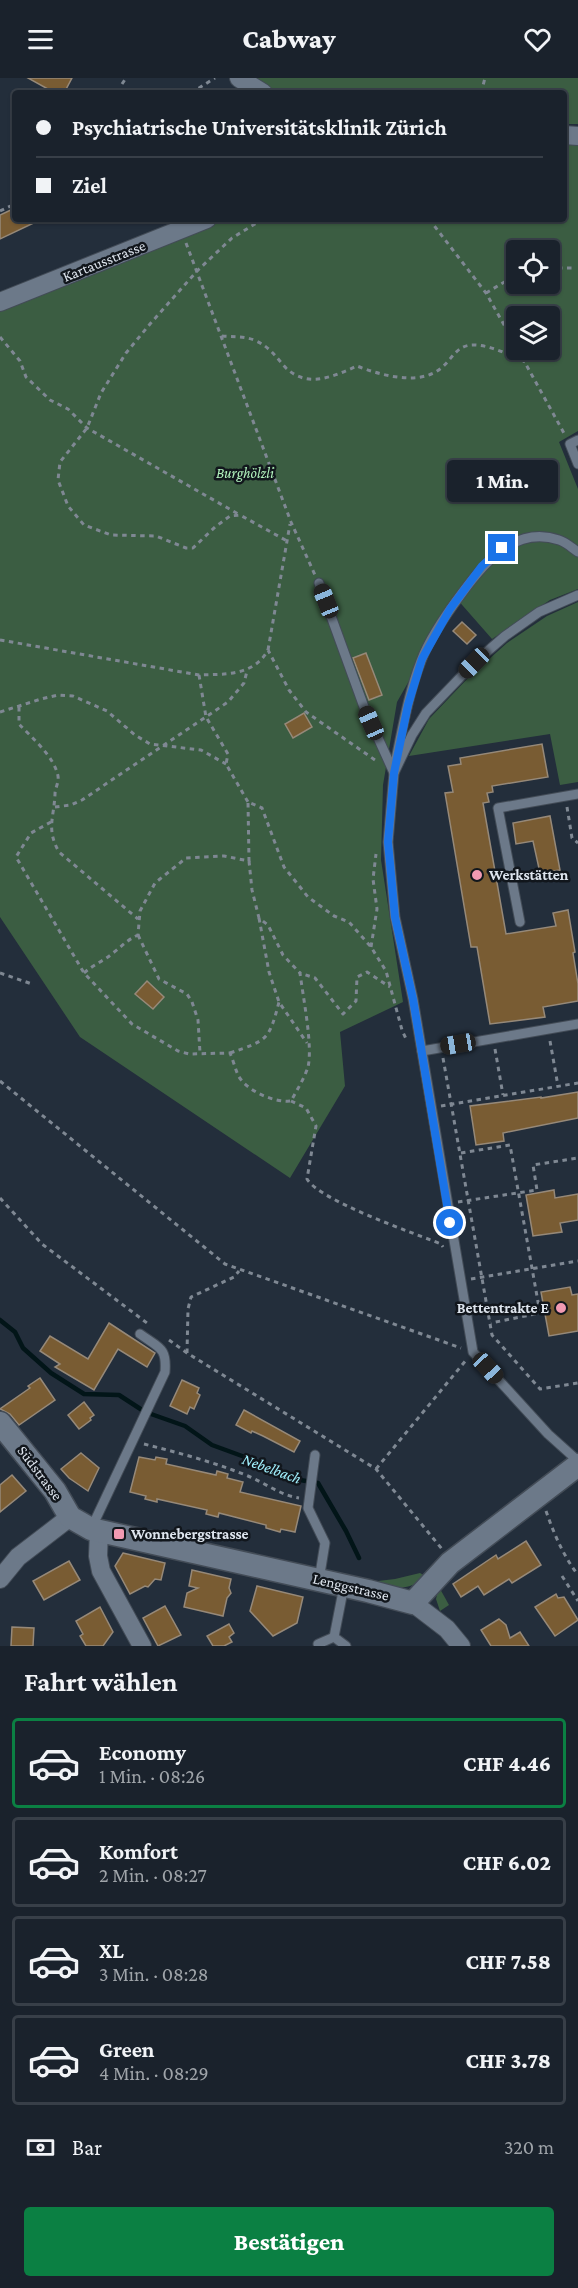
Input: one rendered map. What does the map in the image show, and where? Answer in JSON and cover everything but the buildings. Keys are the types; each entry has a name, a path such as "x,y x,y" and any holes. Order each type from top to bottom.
{"street":[{"path":"239,78 258,90"},
{"name":"Kartausstrasse","path":"0,302 200,222"},
{"name":"Südstrasse","path":"0,1423 85,1525"},
{"path":"461,1646 447,1629 413,1603 450,1563 578,1463"},
{"path":"0,1580 18,1557 85,1525 98,1556 101,1571 142,1646"},
{"name":"Lenggstrasse","path":"85,1525 413,1603"}],"lane":[{"path":"574,442 578,464"},
{"path":"578,552 560,540 540,536 520,540 502,548 482,566 450,609 422,659 408,705 394,773 388,842 395,917 422,1051 473,1352 548,1434 578,1463"},
{"path":"319,583 364,707 394,773"},
{"path":"394,773 412,735 426,713 474,663 505,636 540,612 578,595"},
{"path":"520,922 498,808 578,794"},
{"path":"422,1051 578,1024"},
{"path":"85,1525 131,1441 165,1372 166,1357 161,1349 140,1334"},
{"path":"315,1455 308,1508 325,1543 319,1580"},
{"path":"334,1637 344,1586"},
{"path":"318,1644 334,1637"},
{"path":"334,1637 346,1646"}],"path":[{"path":"122,84 126,78"},
{"path":"196,90 215,78"},
{"path":"240,515 230,516 193,548 186,548 156,536 111,535 84,525 68,506 58,480 60,462 87,428 101,393 126,353 197,271 232,238 258,222"},
{"path":"431,222 486,293 506,328"},
{"path":"181,230 291,522 319,583"},
{"path":"560,268 572,268"},
{"path":"486,293 506,281"},
{"path":"222,336 254,340 272,351 288,369 300,377 311,380 330,378 357,366 376,374 413,379 440,370 457,349 471,345 491,348 525,362 574,442"},
{"path":"0,338 20,361 26,377 50,400 68,409 87,428 289,542"},
{"path":"0,640 198,675 246,670 262,661 268,650 291,522"},
{"path":"268,650 289,690 306,712 394,773"},
{"path":"55,807 71,805 82,800 228,702 244,683 246,670"},
{"path":"198,675 206,717 228,754 226,764"},
{"path":"0,712 58,695 74,696 107,711 135,735 150,744 201,750 226,764 248,802 252,890 269,972 279,1002 308,1044"},
{"path":"19,707 19,724 43,749 58,777 51,822 52,840 59,852 138,919"},
{"path":"566,796 572,838 578,843"},
{"path":"248,802 262,808 284,867 308,897 334,916 349,922 371,947 386,971 402,1030 409,1046 422,1051"},
{"path":"51,822 31,833 16,857 84,974 132,1024 178,1051 189,1054 230,1053 257,1044 266,1037 272,1029 279,1002"},
{"path":"200,1053 198,1020 192,1002 187,994 159,979 138,935 140,911 155,883 186,858 224,856 249,861"},
{"path":"259,918 268,925 283,955 300,973 315,978 344,1014 356,1001 357,976 361,973 367,972 390,987"},
{"path":"84,974 95,963 112,955 125,941 138,935"},
{"path":"0,973 32,984"},
{"path":"291,1101 307,1069 309,1059 300,973"},
{"path":"548,1029 558,1086"},
{"path":"494,1038 503,1095"},
{"path":"441,1047 492,1335 540,1389 578,1383"},
{"path":"230,1053 238,1076 246,1085 275,1100 291,1101 306,1108 316,1126 308,1179 314,1187 384,1221 441,1245 449,1257 456,1261"},
{"path":"0,1081 225,1264 473,1352 376,1469"},
{"path":"431,1108 578,1083"},
{"path":"460,1153 510,1145 533,1269 540,1313 490,1323"},
{"path":"447,1204 537,1190 533,1165 578,1158"},
{"path":"0,1198 42,1244 154,1328"},
{"path":"460,1280 578,1261"},
{"path":"187,1353 190,1297 234,1276 240,1270"},
{"path":"164,1335 187,1353 376,1469 447,1555"},
{"path":"131,1441 188,1455 248,1476 289,1496 309,1499"},
{"path":"543,1503 553,1533 565,1557 578,1575"},
{"path":"562,1576 578,1601"}],"green space":[{"path":"249,78 578,78 578,124 567,124 567,90 270,90"},
{"name":"Burghölzli","path":"567,140 578,140 578,431 559,442 578,489 578,589 550,600 492,639 456,598 397,702 383,785 381,860 403,1002 340,1032 345,1086 290,1178 80,1037 0,917 0,309 211,222 567,222"},
{"path":"578,602 578,782 560,785 550,734 409,756 429,719 469,677 507,643 547,616"},
{"path":"420,1573 425,1576 408,1587 378,1583 378,1581"},
{"path":"439,1587 449,1605 440,1611 436,1599"}],"waterway":[{"name":"Nebelbach","path":"0,1320 15,1332 23,1348 51,1373 84,1394 119,1395 142,1410"},
{"name":"Nebelbach","path":"151,1414 185,1426 212,1445 253,1460 294,1479 318,1483 359,1558"}],"place":[{"name":"Werkstätten","path":"477,875"},
{"name":"Bettentrakte E","path":"561,1308"},
{"name":"Wonnebergstrasse","path":"119,1534"}],"route":[{"path":"450,1223 413,999 395,917 388,842 394,773 408,705 422,659 450,609 482,566 502,548"}]}
